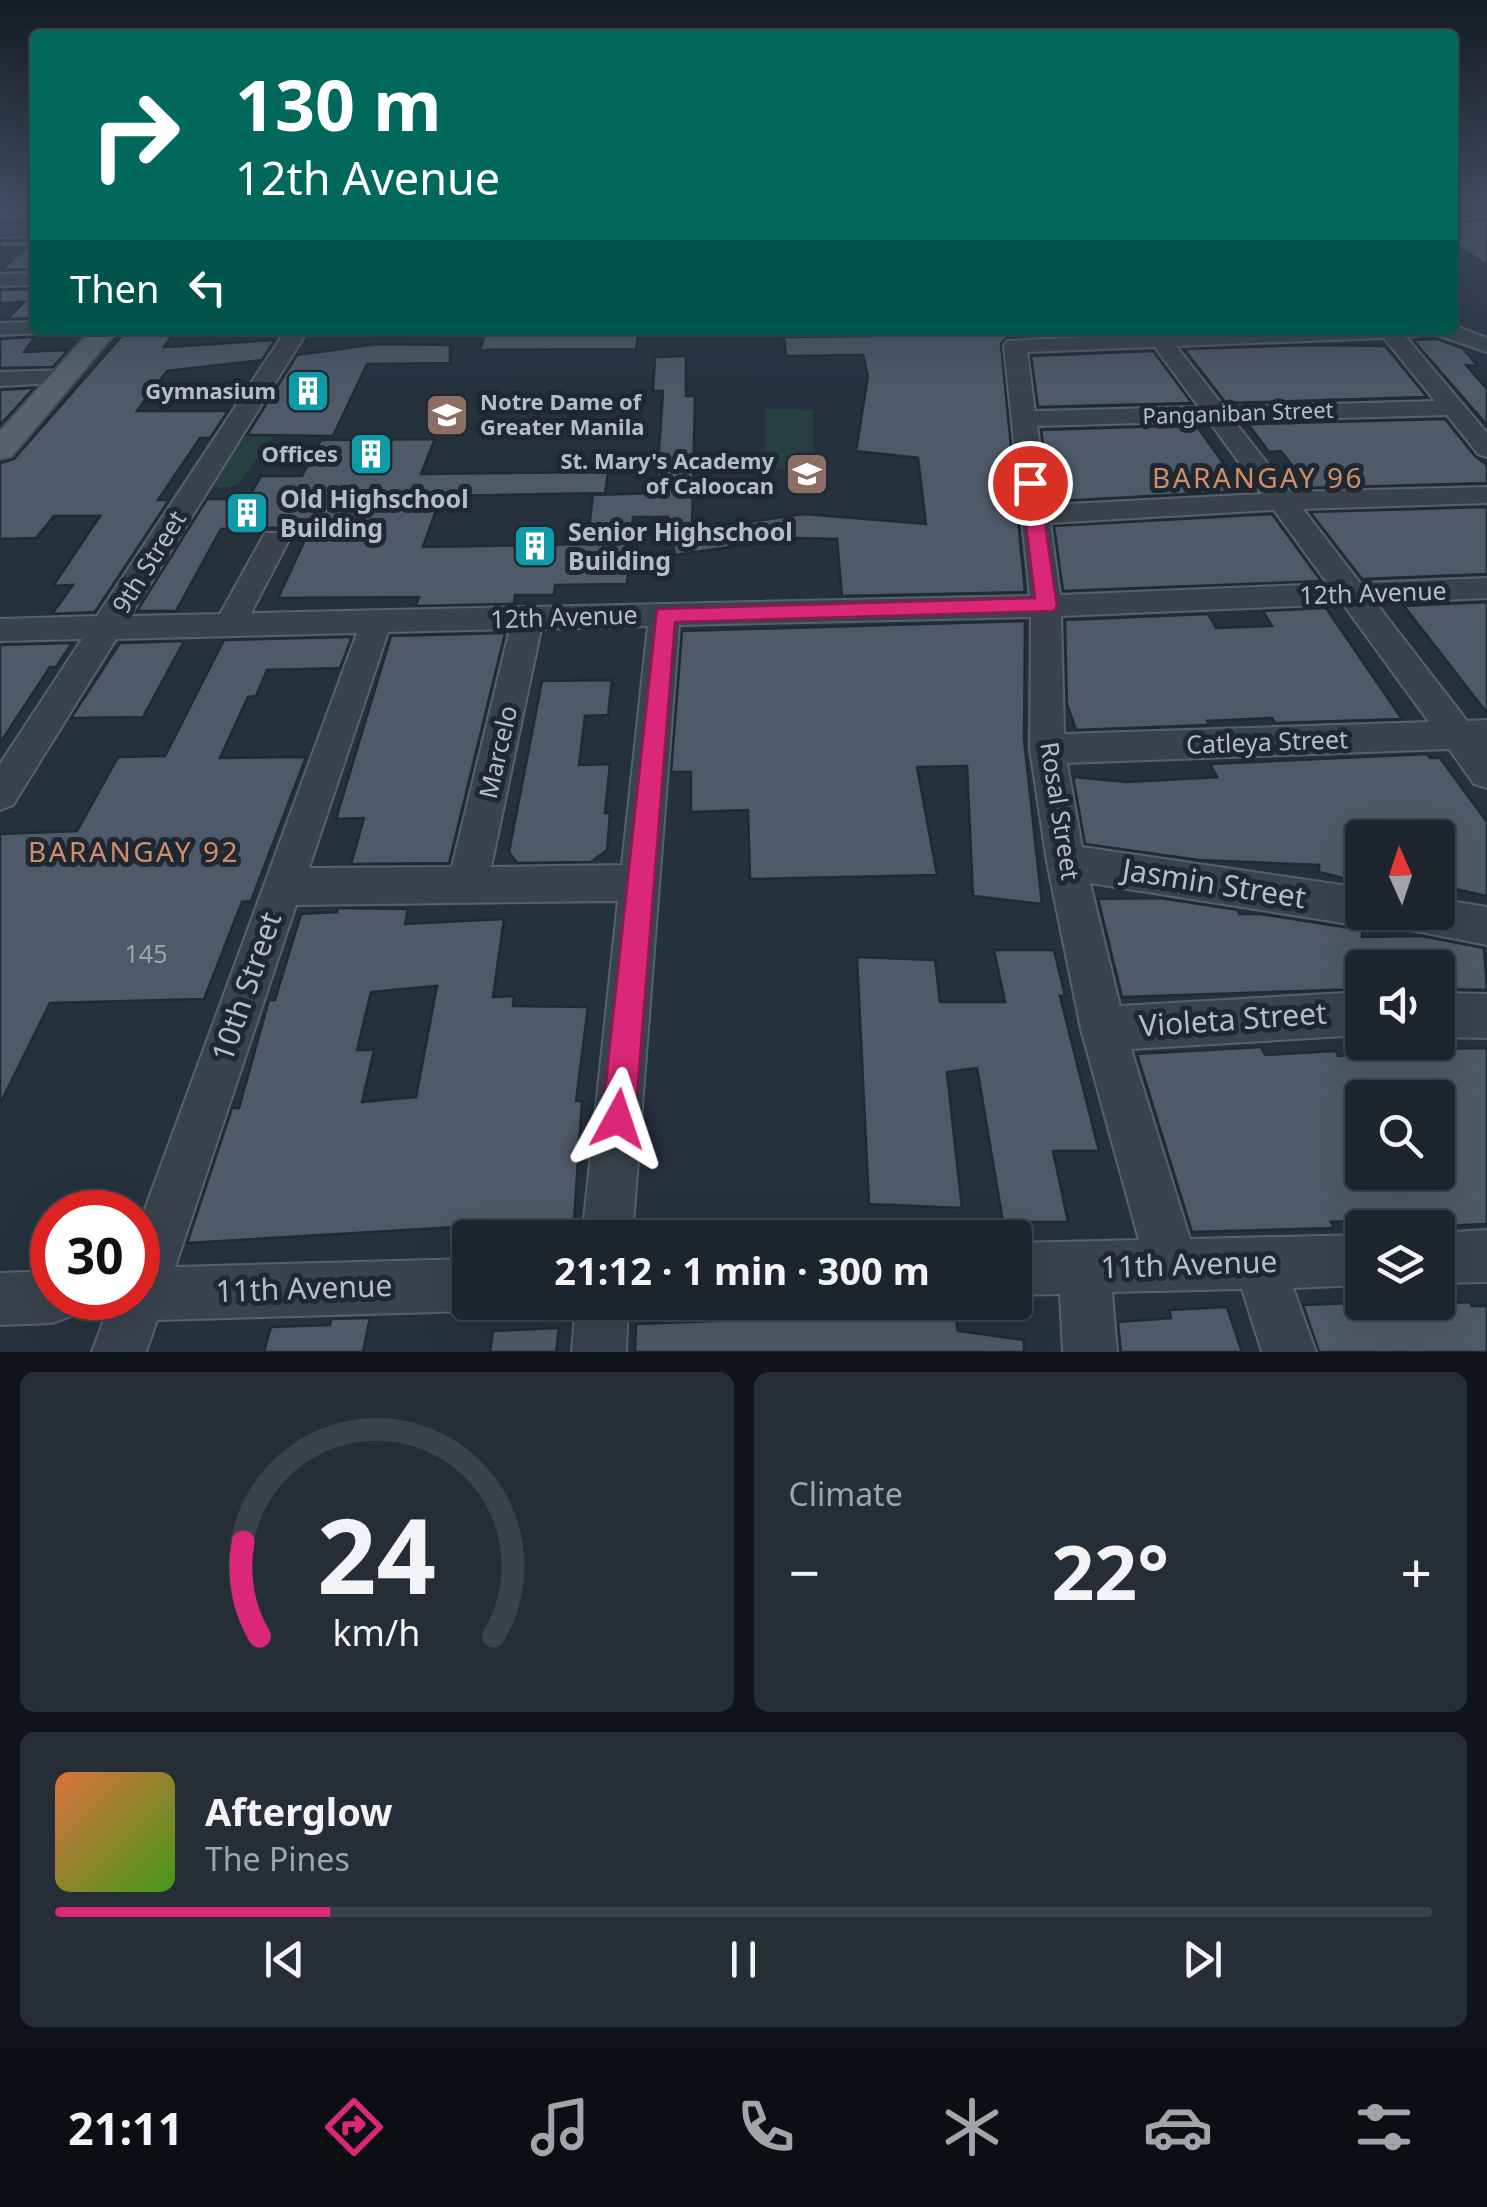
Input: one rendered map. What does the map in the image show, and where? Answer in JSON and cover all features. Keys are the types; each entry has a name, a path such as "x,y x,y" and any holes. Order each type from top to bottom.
{"main road":[{"path":"0,450 102,335"}],"street":[{"path":"0,280 30,279"},
{"path":"0,329 30,328"},
{"name":"9th Street","path":"0,794 294,335"},
{"name":"Rosal Street","path":"1144,335 1015,346 1046,606 1047,749 1066,862 1103,1029 1172,1265"},
{"path":"1157,335 1352,594 1473,735 1487,773"},
{"path":"1401,335 1487,450"},
{"path":"1457,335 1487,346"},
{"path":"0,379 66,377"},
{"name":"Panganiban Street","path":"1022,419 1452,408"},
{"path":"1034,515 1282,501 1487,495"},
{"path":"229,626 275,540"},
{"name":"12th Avenue","path":"0,630 1046,606 1487,588"},
{"path":"609,1220 664,614"},
{"name":"Marcelo","path":"468,886 528,618"},
{"name":"10th Street","path":"160,1234 376,622"},
{"name":"Catleya Street","path":"1047,749 1473,735"},
{"name":"Jasmin Street","path":"1066,862 1345,904"},
{"path":"282,887 640,883"},
{"path":"1455,921 1487,926"},
{"name":"Violeta Street","path":"1103,1029 1345,1014"},
{"path":"1455,1015 1487,1016"},
{"path":"1455,1257 1487,1256"},
{"name":"11th Avenue","path":"1032,1270 1345,1260"},
{"path":"1259,1263 1290,1352"},
{"path":"1084,1268 1090,1352"},
{"name":"11th Avenue","path":"160,1293 452,1285"},
{"path":"0,1298 30,1297"},
{"name":"10th Street","path":"119,1352 130,1320"},
{"path":"599,1352 601,1320"}],"green space":[{"path":"766,409 813,410 814,470 764,469"},
{"path":"236,435 274,435 238,485 221,488 207,484"}],"building":[{"path":"30,289 30,318 7,319 24,302 0,303 0,290"},
{"path":"123,335 172,335 164,347 275,340 262,360 167,371 137,411 228,411 210,438 200,438 158,500 169,500 95,612 52,614 73,585 53,586 100,516 54,516 36,538 0,539 0,463 14,459"},
{"path":"485,335 638,335 636,349 480,350"},
{"path":"1044,335 1007,337 1001,344 1025,592 842,596 837,539 792,538 675,555 668,517 633,517 627,584 555,585 554,595 515,595 514,604 416,606 419,597 278,598 311,527 221,529 176,611 137,611 207,499 248,499 261,476 302,476 321,440 435,439 421,474 608,472 605,493 441,496 423,547 587,544 593,495 656,493 663,391 653,391 655,357 686,356 686,396 695,396 692,530 804,514 926,524 918,458 856,451 868,376 863,355 786,356 784,337"},
{"path":"35,337 24,352 68,350 53,367 0,368 0,339"},
{"path":"1438,339 1462,348 1478,366 1466,365 1487,389 1487,425 1413,340"},
{"name":"Gymnasium","path":"377,344 450,345 450,363 367,364 333,436 247,435 297,355"},
{"path":"1385,346 1427,397 1226,403 1184,349"},
{"path":"1153,351 1192,403 1038,407 1031,356"},
{"path":"34,388 0,425 0,390"},
{"path":"1445,419 1487,465 1487,483 1309,488 1281,451 1269,452 1248,424"},
{"path":"1196,425 1243,491 1058,501 1048,481 1041,430"},
{"path":"1487,507 1487,574 1362,579 1310,512"},
{"path":"1272,514 1321,581 1063,591 1054,526"},
{"path":"1487,602 1487,713 1404,606"},
{"path":"1326,608 1402,719 1275,723 1272,718 1207,721 1209,725 1076,730 1067,704 1065,620 1208,614 1216,628 1272,626 1263,611"},
{"path":"1025,621 1024,739 1042,904 973,896 967,766 917,767 937,875 750,879 748,810 691,812 691,772 671,772 682,631"},
{"path":"505,633 449,863 351,864 364,818 336,819 391,636"},
{"path":"352,637 340,668 267,670 256,696 248,697 220,758 306,757 251,901 242,902 204,999 50,1003 0,1104 0,834 77,831 118,757 165,756 224,640"},
{"path":"184,641 143,717 71,718 120,643"},
{"path":"72,643 56,667 50,667 0,743 0,645"},
{"path":"612,680 608,715 585,716 579,765 610,764 605,813 610,813 607,850 591,862 517,863 509,852 542,681"},
{"path":"1427,754 1440,758 1487,822 1487,896 1455,889 1455,820 1345,820 1345,879 1319,872 1319,865 1199,860 1085,844 1073,777 1127,782 1217,777 1210,764"},
{"path":"1160,898 1238,910 1239,914 1362,930 1362,937 1422,936 1484,948 1487,990 1455,989 1455,950 1345,950 1345,990 1122,997 1098,899"},
{"path":"338,908 408,909 405,924 504,919 493,997 514,996 513,1006 588,1007 576,1101 582,1101 574,1220 452,1220 452,1227 187,1243 232,1108 239,1108 269,1000 275,1000 301,914 337,912","holes":["437,986 416,1097 362,1102 374,1050 357,1050 371,992"]},
{"path":"994,950 1054,950 1065,996 1060,996 1099,1151 1053,1151 1068,1222 1003,1220 977,1068 947,1072 962,1208 869,1204 857,957 935,960 940,1002 1005,1002"},
{"path":"1261,1047 1265,1055 1336,1051 1338,1056 1345,1056 1345,1060 1455,1060 1455,1049 1487,1048 1487,1224 1455,1225 1455,1210 1345,1210 1345,1221 1331,1222 1334,1228 1192,1232 1137,1054"},
{"path":"1345,1303 1345,1320 1455,1320 1455,1303 1487,1306 1487,1352 1319,1352 1303,1305"},
{"path":"1227,1307 1242,1352 1121,1352 1118,1322 1171,1318 1169,1310"},
{"path":"370,1318 363,1352 264,1352 271,1327 330,1325 331,1319"},
{"path":"956,1320 958,1331 1024,1340 1024,1352 635,1352 636,1324"},
{"path":"559,1328 556,1352 490,1352 493,1331"}],"place":[{"name":"Gymnasium","path":"308,391"},
{"name":"Notre Dame of Greater Manila","path":"447,415"},
{"name":"Offices","path":"371,454"},
{"name":"St. Mary's Academy of Caloocan","path":"807,474"},
{"name":"Old Highschool Building","path":"247,513"},
{"name":"Senior Highschool Building","path":"535,546"}],"district":[{"name":"BARANGAY 96","path":"1258,478"},
{"name":"BARANGAY 92","path":"134,852"}],"route":[{"path":"618,1119 664,614 1046,606 1030,483"}]}
